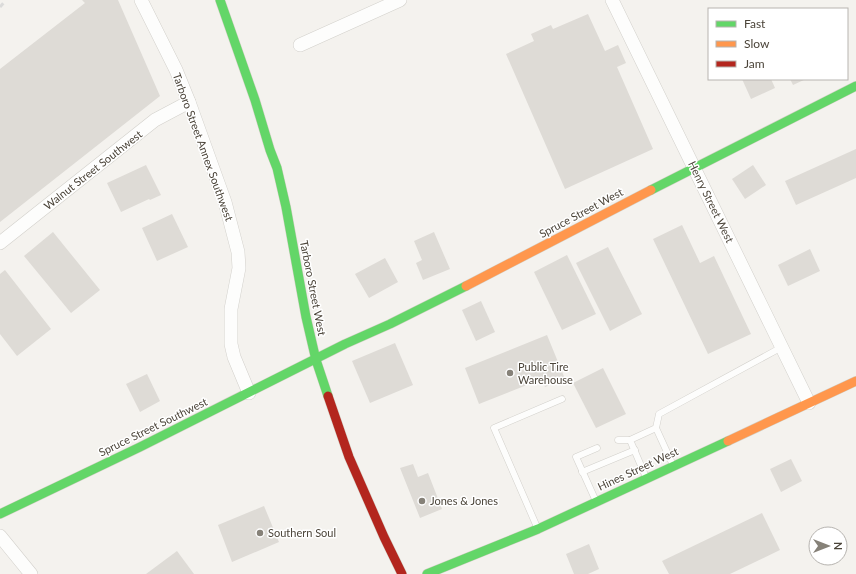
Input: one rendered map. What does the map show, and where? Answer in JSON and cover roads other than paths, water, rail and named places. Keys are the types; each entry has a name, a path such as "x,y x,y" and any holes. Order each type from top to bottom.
{"main road":[{"name":"Tarboro Street West","path":"220,0 277,168 286,207 306,317 316,360 349,457 402,574"},
{"name":"Spruce Street West","path":"316,360 345,344 390,324 509,264 856,86"},
{"name":"Spruce Street Southwest","path":"0,514 316,360"},
{"name":"Hines Street West","path":"428,574 538,529 856,381"}],"street":[{"name":"Tarboro Street Annex Southwest","path":"141,0 176,70 225,202 238,252 239,268 231,309 231,344 234,357 249,393"},
{"path":"300,45 400,0"},
{"name":"Henry Street West","path":"612,0 809,403"},
{"name":"Walnut Street Southwest","path":"0,243 156,120 189,102"},
{"path":"0,536 31,574"}],"lane":[{"path":"673,466 656,428 659,414 782,347"},
{"path":"538,529 494,428 562,399"},
{"path":"618,440 630,440 656,428"},
{"path":"630,440 647,478"},
{"path":"596,502 576,457 597,448"},
{"path":"582,472 635,450"}],"railway":[{"path":"0,7 6,0"}],"place":[{"name":"Public Tire Warehouse","path":"510,373"},
{"name":"Jones & Jones","path":"422,501"},
{"name":"Southern Soul","path":"260,533"}]}
